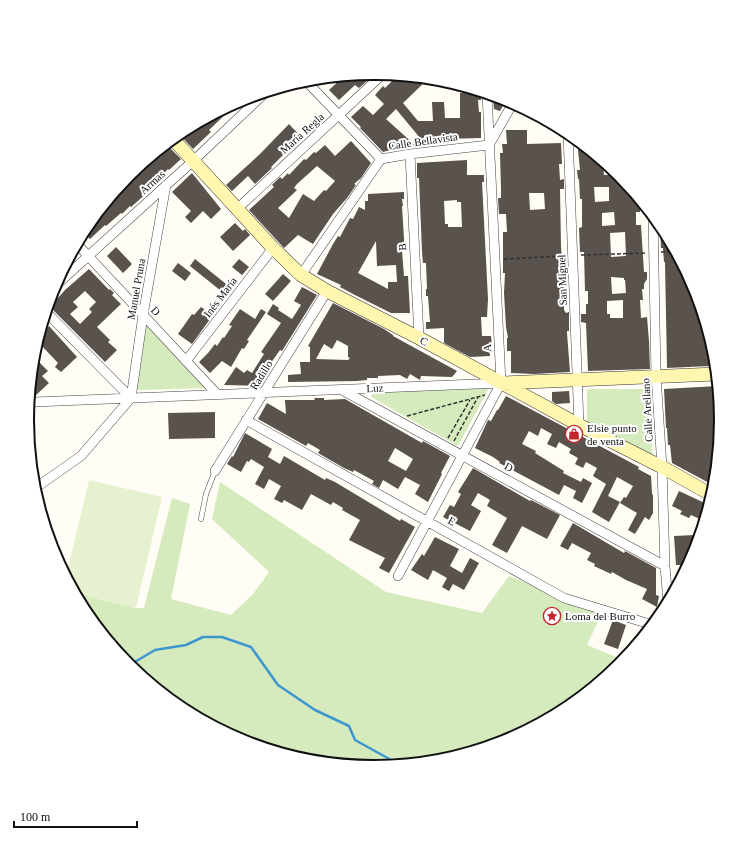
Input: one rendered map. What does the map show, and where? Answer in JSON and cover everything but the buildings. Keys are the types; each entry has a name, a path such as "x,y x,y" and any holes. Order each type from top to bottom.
{"street":[{"name":"María Regla","path":"237,209 376,80"},
{"path":"311,86 381,159"},
{"name":"A","path":"486,100 495,260 498,387"},
{"name":"Armas","path":"66,277 255,102"},
{"path":"489,145 510,109"},
{"name":"San Miguel","path":"568,142 574,255 579,425"},
{"name":"C","path":"177,144 273,248 301,275 327,291 419,338 498,387 579,425 662,467 706,492"},
{"name":"Calle Bellavista","path":"301,275 381,159 410,154 489,145"},
{"name":"B","path":"410,154 419,338"},
{"name":"Manuel Pruna","path":"131,398 143,315 166,185"},
{"name":"Calle Arellano","path":"653,226 656,376 662,467 667,592"},
{"name":"D","path":"81,248 217,394"},
{"name":"Inés María","path":"186,361 273,248"},
{"name":"Radillo","path":"215,471 327,291"},
{"path":"41,484 82,456 131,398 50,317"},
{"name":"Luz","path":"35,400 341,390 498,387 656,376 711,374"},
{"path":"398,576 498,387"},
{"name":"D","path":"341,390 396,418 665,566"},
{"name":"E","path":"246,420 564,598 647,623"}],"lane":[{"path":"201,519 206,494 215,471"}],"path":[{"path":"495,260 574,255 669,252"},
{"path":"396,418 478,397 498,387"},
{"path":"447,447 471,411 478,397"},
{"path":"447,447 471,399"},
{"path":"466,408 471,411"}],"green space":[{"path":"146,324 207,388 137,390"},
{"path":"490,386 458,446 371,397 372,393"},
{"path":"587,389 648,389 653,460 587,422"},
{"path":"89,480 162,497 136,608 83,595 68,569"},
{"path":"220,482 386,592 482,613 509,576 602,613 587,645 618,657 581,690 544,715 504,735 462,749 440,754 396,760 352,760 330,758 286,749 244,735 204,715 167,690 150,676 118,645 91,609 83,595 136,608 144,608 172,498 190,504 171,599 231,615 253,594 269,572 212,519"}],"waterway":[{"path":"135,662 155,650 186,645 203,637 222,637 251,647 278,685 315,710 349,726 355,740 391,760"}],"place":[{"name":"Elsie punto de venta","path":"574,434"},
{"name":"Loma del Burro","path":"552,616"}]}
